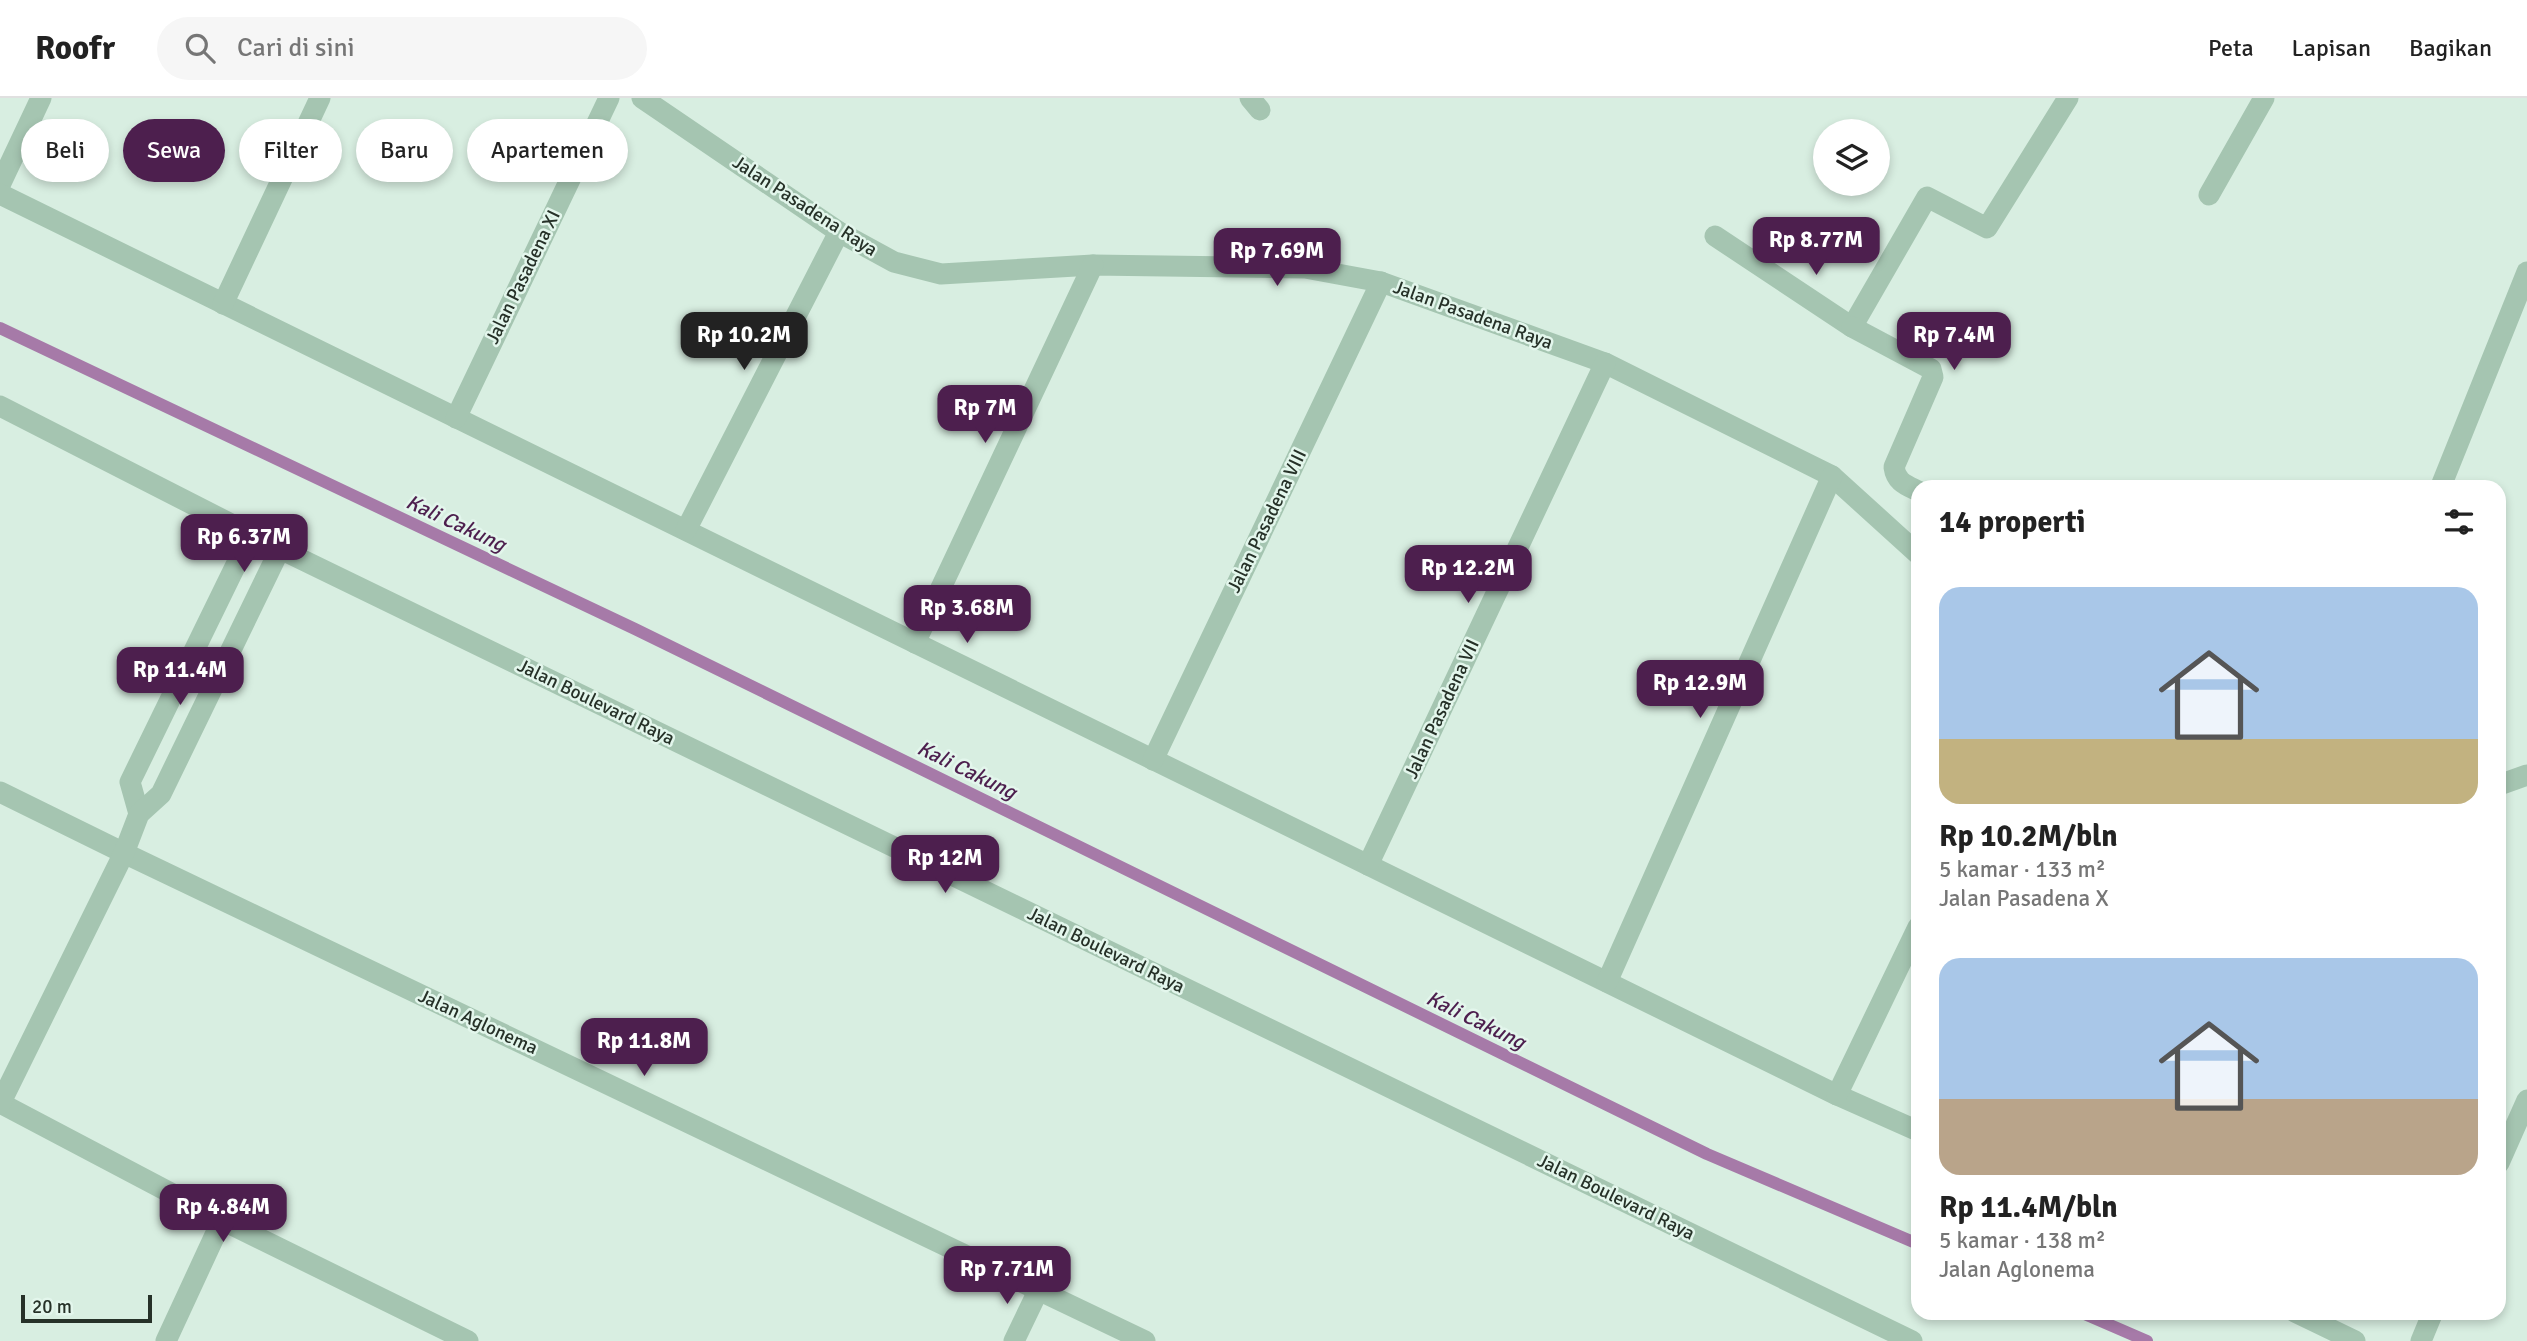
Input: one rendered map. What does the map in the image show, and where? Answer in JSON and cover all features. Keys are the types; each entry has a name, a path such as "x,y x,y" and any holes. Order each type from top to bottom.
{"street":[{"path":"0,185 41,98"},
{"path":"223,304 320,98"},
{"name":"Jalan Pasadena XI","path":"456,418 609,98"},
{"name":"Jalan Pasadena Raya","path":"642,98 839,232 894,262 941,274 1093,265 1305,268 1381,282 1605,363 1832,476 1911,548"},
{"path":"1852,327 1927,197 1987,228 2068,98"},
{"path":"2209,195 2264,98"},
{"path":"0,194 1837,1095 1911,1128"},
{"path":"686,530 839,232"},
{"path":"1715,236 1852,327 1931,369 1933,377 1894,467 1895,476 1911,488"},
{"path":"915,643 1093,265"},
{"path":"2443,480 2527,272"},
{"name":"Jalan Pasadena VIII","path":"1153,760 1381,282"},
{"name":"Jalan Pasadena VII","path":"1368,865 1605,363"},
{"name":"Jalan Boulevard Raya","path":"0,406 280,549 1912,1341"},
{"path":"1607,982 1832,476"},
{"path":"139,814 130,782 251,534"},
{"path":"280,549 162,794 139,814 124,853 0,1103 222,1220 456,1338"},
{"path":"2506,782 2527,775"},
{"name":"Jalan Aglonema","path":"0,792 1145,1341"},
{"path":"1837,1095 1911,942"},
{"path":"2506,1147 2527,1100"},
{"path":"166,1341 222,1220"},
{"path":"1014,1341 1039,1289"},
{"path":"2312,1320 2355,1341"},
{"path":"2421,1341 2430,1320"}],"waterway":[{"name":"Kali Cakung","path":"0,328 635,629 1707,1154 1911,1241"},
{"name":"Kali Cakung","path":"2098,1320 2147,1341"}]}
